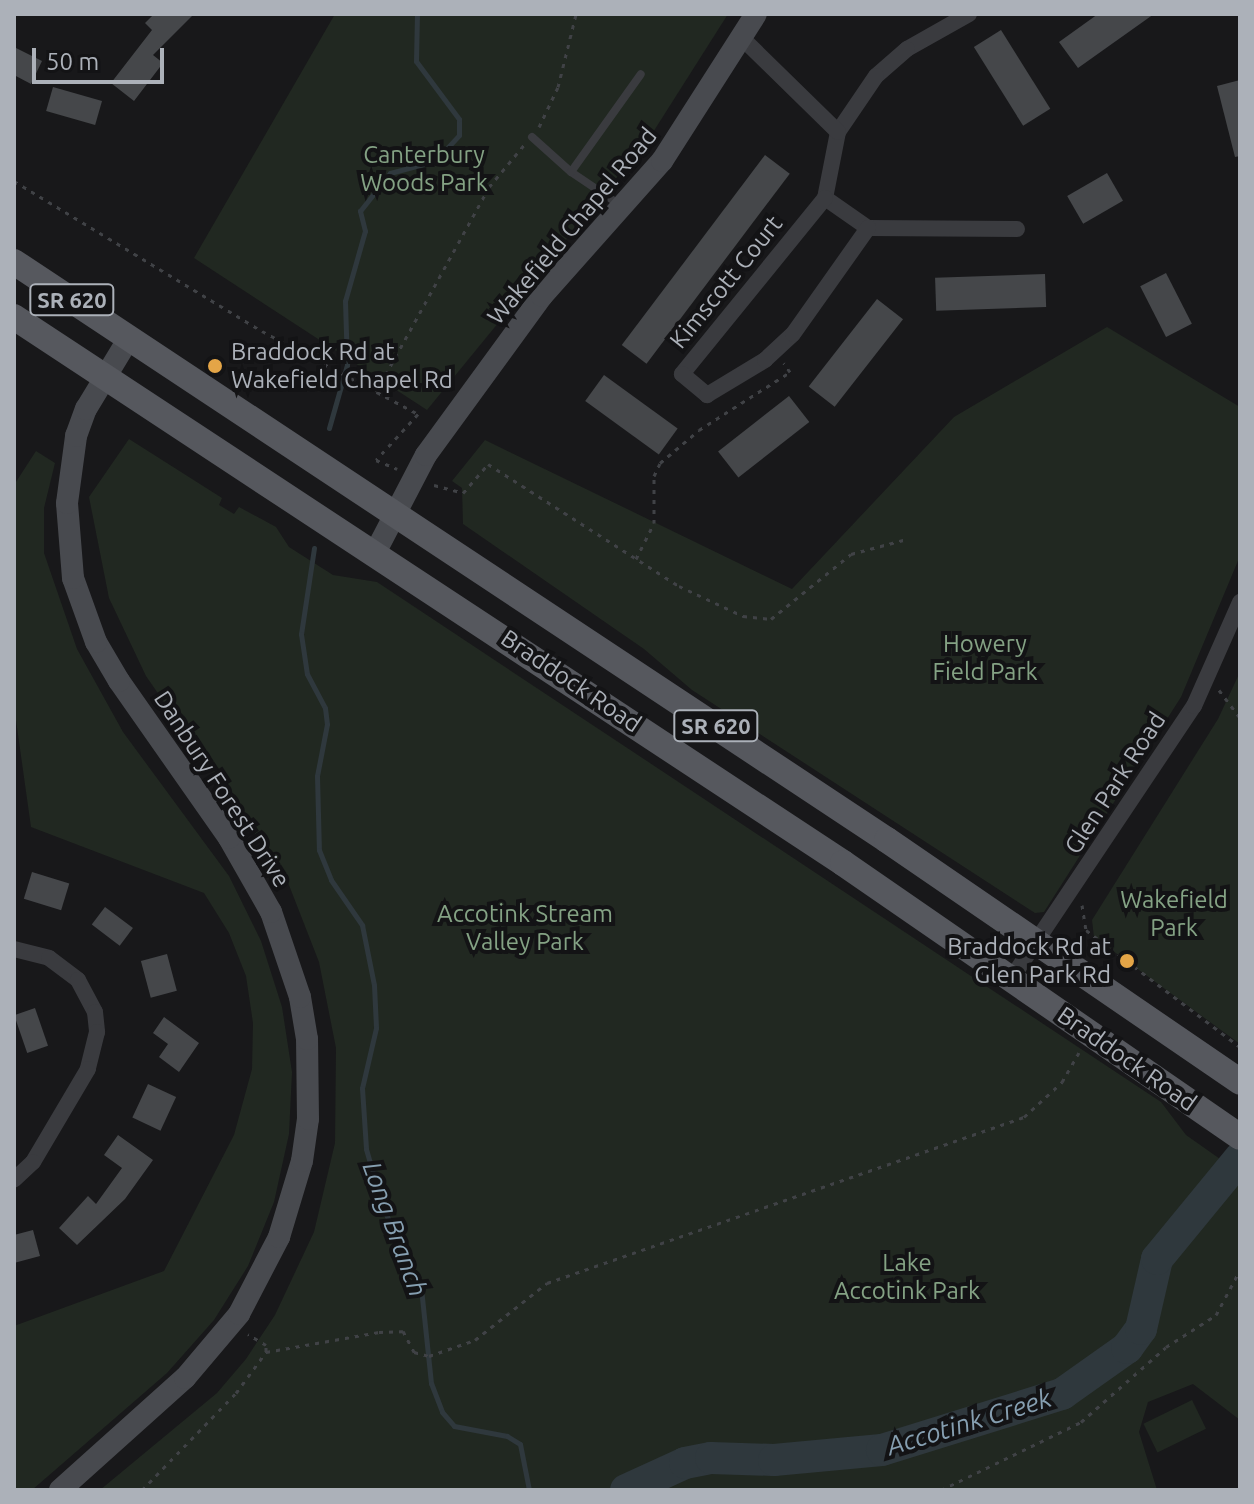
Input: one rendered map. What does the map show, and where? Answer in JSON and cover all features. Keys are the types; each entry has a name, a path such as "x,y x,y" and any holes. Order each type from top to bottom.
{"main road":[{"name":"Braddock Road","path":"14,262 1038,942 1237,1079"},
{"name":"Braddock Road","path":"14,317 376,551 1240,1137"}],"street":[{"name":"Wakefield Chapel Road","path":"376,551 393,512 426,455 542,296 624,208 706,99 756,14"},
{"path":"969,14 907,49 876,76 838,132 825,198 868,228 1017,229"},
{"path":"743,39 838,132"},
{"name":"Kimscott Court","path":"825,198 682,374 707,395 776,350 868,228"},
{"name":"Danbury Forest Drive","path":"60,1490 185,1378 232,1323 261,1277 293,1199 308,1119 307,1039 287,950 251,873 119,681 83,610 69,548 69,464 86,409 129,338"},
{"name":"Glen Park Road","path":"1011,979 1213,692 1240,602"},
{"path":"14,949 49,958 78,980 95,1012 97,1032 88,1069 33,1162 14,1180"}],"lane":[{"path":"571,172 641,74"},
{"path":"532,137 571,172 624,208"}],"path":[{"path":"376,392 489,187 532,137 552,105 576,14"},
{"path":"14,181 328,368 418,414"},
{"path":"636,559 654,523 654,476 660,463 699,430 790,372 776,350"},
{"path":"446,490 463,493 488,464 679,586 743,616 771,619 851,554 907,539"},
{"path":"1213,692 1240,718"},
{"path":"1089,895 1080,916 1086,930 1240,1047"},
{"path":"266,1352 379,1332 403,1331 414,1352 429,1356 475,1340 547,1283 1024,1117 1062,1082 1091,1034"},
{"path":"941,1490 1081,1422 1166,1347 1216,1315 1228,1299 1240,1270"},
{"path":"142,1490 236,1393 266,1352 266,1345 232,1323"}],"green space":[{"name":"Canterbury Woods Park","path":"335,14 728,14 650,137 427,410 194,258"},
{"name":"Howery Field Park","path":"1107,327 1240,407 1240,556 1181,697 1044,912 1035,913 692,690 644,649 463,524 462,488 452,481 485,440 792,589 954,417"},
{"path":"129,439 222,498 219,505 234,514 239,507 276,527 289,547 333,575 377,582 1161,1102 1186,1135 1240,1173 1240,1420 1193,1384 1148,1402 1139,1432 1157,1490 100,1490 217,1393 246,1359 275,1315 314,1232 335,1143 336,1048 319,962 287,880 146,676 109,598 89,497"},
{"path":"36,451 55,463 44,508 44,553 77,649 123,732 229,876 261,941 282,1007 292,1072 289,1134 274,1202 248,1266 214,1320 167,1373 32,1490 14,1490 14,1326 164,1271 234,1135 252,1069 253,1023 246,976 229,933 204,893 31,827 14,706 14,485"},
{"name":"Wakefield Park","path":"1240,672 1240,1044 1094,937 1092,920 1218,719"},
{"path":"1192,1400 1206,1429 1157,1452 1143,1424"}],"building":[{"path":"154,14 194,14 153,55 163,63 134,101 111,83 152,30 145,23"},
{"path":"1098,14 1154,14 1078,68 1059,42"},
{"path":"1001,30 1050,109 1023,126 974,47"},
{"path":"14,47 42,61 31,84 14,75"},
{"path":"1240,80 1240,156 1235,157 1217,86"},
{"path":"53,87 102,101 95,125 46,111"},
{"path":"765,155 790,174 647,364 622,345"},
{"path":"1107,173 1123,201 1083,224 1067,196"},
{"path":"1166,273 1192,324 1166,337 1140,286"},
{"path":"1045,274 1046,307 936,311 935,278"},
{"path":"877,299 903,319 835,407 809,386"},
{"path":"604,375 678,428 659,454 585,401"},
{"path":"789,396 809,422 738,477 718,451"},
{"path":"32,872 69,883 61,910 24,899"},
{"path":"105,907 133,928 120,946 92,925"},
{"path":"167,954 177,991 151,998 141,961"},
{"path":"35,1008 48,1046 27,1053 14,1015"},
{"path":"164,1017 199,1043 179,1072 159,1057 168,1044 153,1033"},
{"path":"148,1084 176,1097 160,1131 132,1118"},
{"path":"118,1135 153,1160 125,1199 77,1245 59,1228 88,1196 96,1204 122,1168 104,1155"},
{"path":"33,1230 40,1256 14,1263 14,1235"}],"waterway":[{"name":"Long Branch","path":"329,428 347,365 345,301 365,231 360,211 390,173 435,161 459,135 459,119 416,61 417,14"},
{"name":"Long Branch","path":"314,548 301,634 307,674 325,708 327,724 317,776 319,850 331,880 362,925 374,985 376,1028 362,1088 366,1149 383,1208 421,1288 431,1383 442,1412 454,1426 507,1436 520,1444 529,1490"},
{"name":"Accotink Creek","path":"626,1490 685,1463 711,1458 774,1460 882,1450 1062,1394 1127,1348 1141,1329 1157,1259 1240,1158"}],"place":[{"name":"Braddock Rd at Wakefield Chapel Rd","path":"215,366"},
{"name":"Braddock Rd at Glen Park Rd","path":"1127,961"}],"park label":[{"name":"Accotink Stream Valley Park","path":"525,928"},
{"name":"Lake Accotink Park","path":"907,1277"}]}
